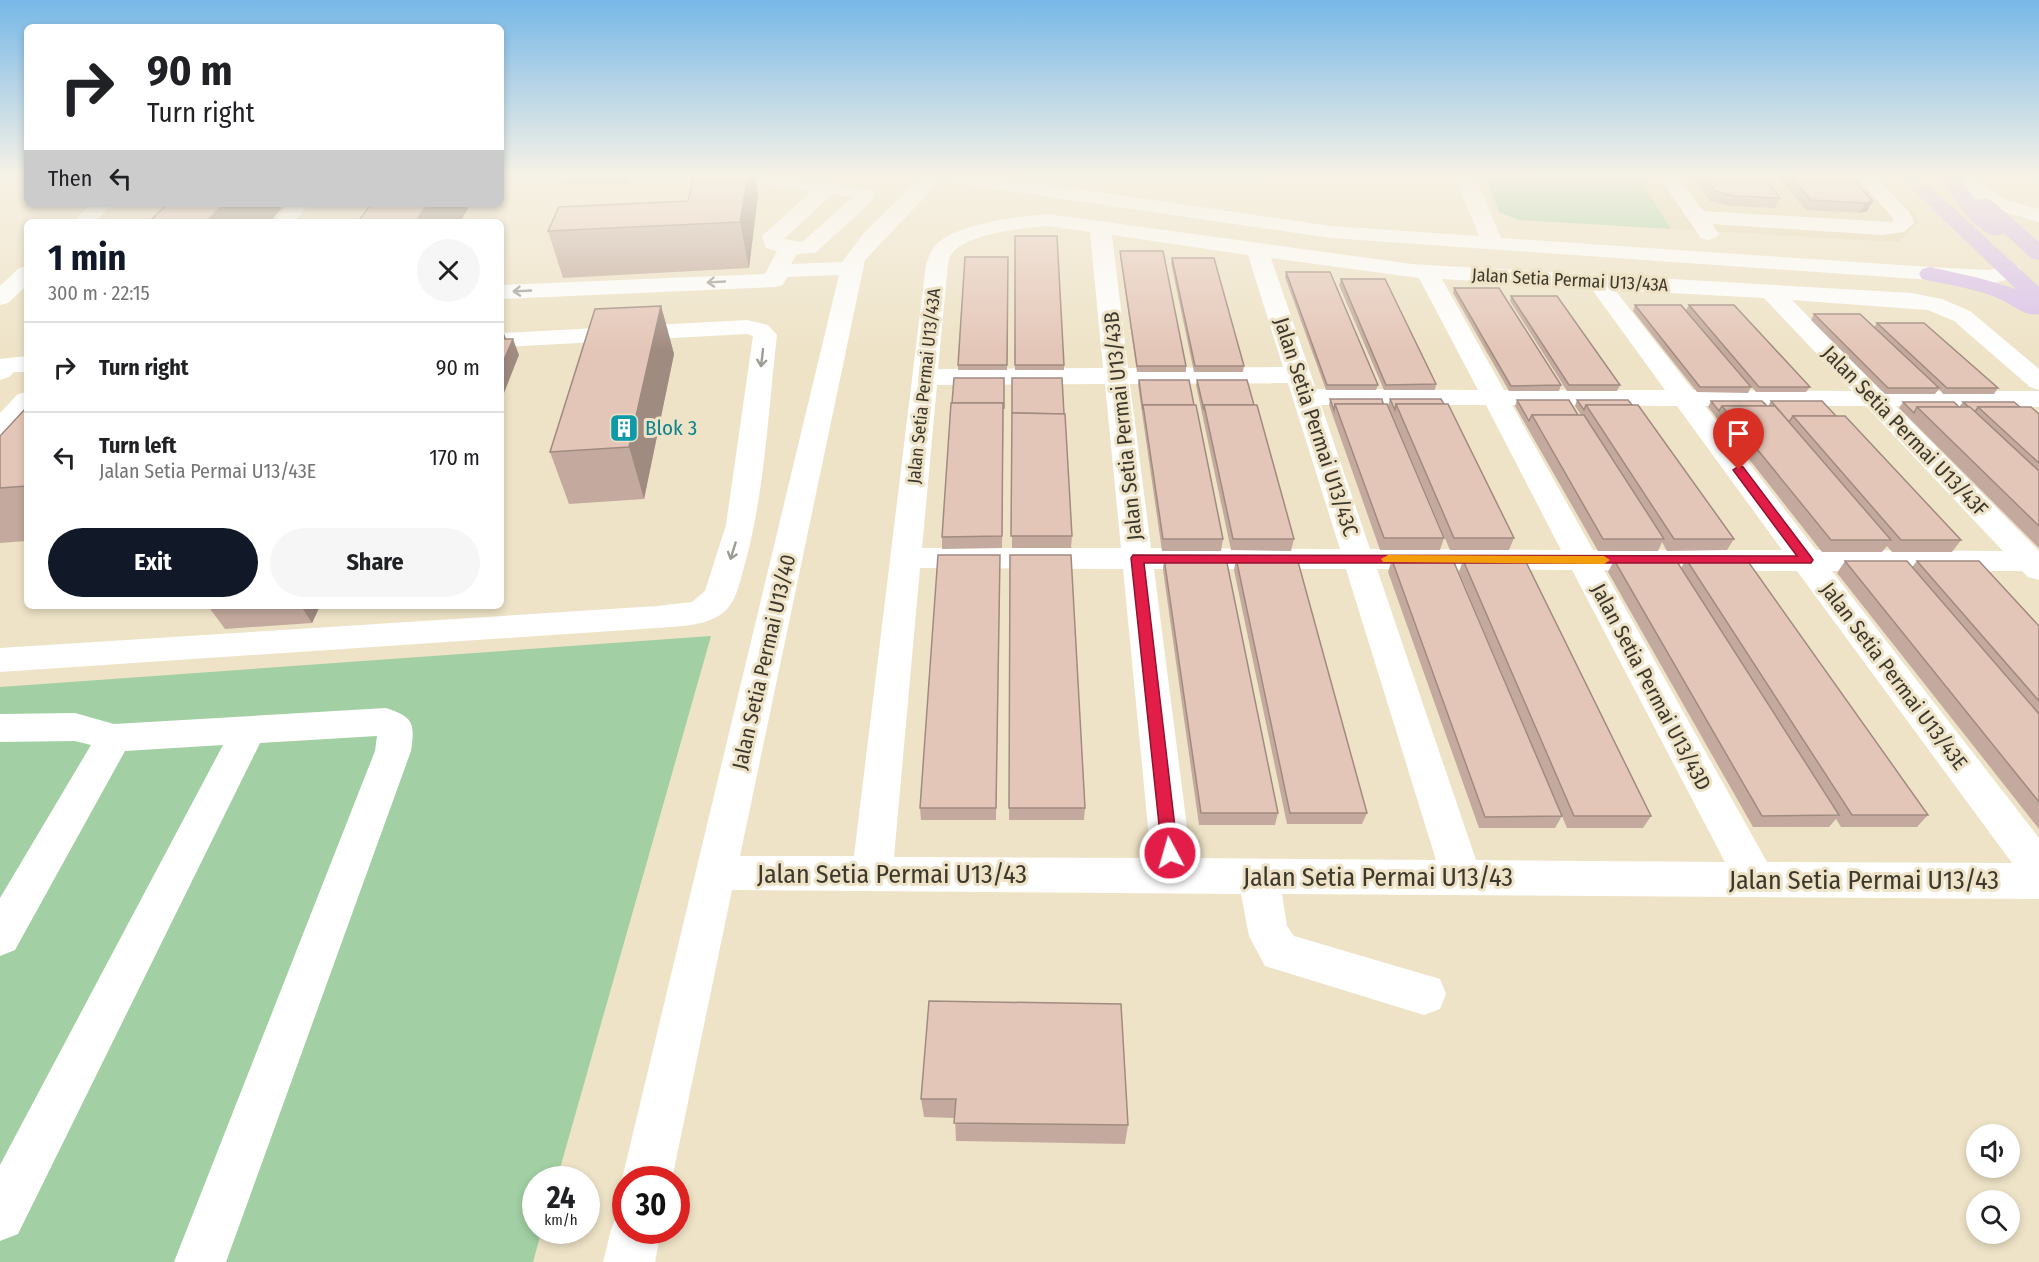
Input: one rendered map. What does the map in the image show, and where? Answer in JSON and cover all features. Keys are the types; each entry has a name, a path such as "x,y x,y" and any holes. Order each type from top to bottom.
{"main road":[{"path":"1924,266 1967,249 1965,241 1959,233"},
{"path":"1968,233 2039,298"},
{"path":"1998,233 2024,258 2024,267 2011,272"},
{"path":"2017,233 2039,253"},
{"path":"1924,266 2018,298 2039,313"},
{"path":"2011,272 2039,282"}],"street":[{"path":"777,233 773,236 774,243 790,248 807,248 824,233"},
{"name":"Jalan Setia Permai U13/40","path":"650,1166 852,268 854,260 877,233"},
{"name":"Jalan Setia Permai U13/43A","path":"872,874 937,264 941,252 947,246 965,237 983,233"},
{"name":"Jalan Setia Permai U13/43B","path":"1101,233 1173,876"},
{"name":"Jalan Setia Permai U13/43A","path":"1139,233 1258,251 1427,272 1912,300 1934,304 1962,316 2039,382"},
{"path":"1366,233 1489,236 1719,251 1924,266 1989,277 2011,272"},
{"path":"1464,233 1489,236"},
{"path":"1707,233 1719,251"},
{"path":"2028,233 2039,246"},
{"path":"776,275 790,248"},
{"name":"Jalan Setia Permai U13/43C","path":"1258,251 1462,878"},
{"path":"504,292 852,268"},
{"name":"Jalan Setia Permai U13/43D","path":"1427,272 1755,879"},
{"path":"0,298 24,276"},
{"name":"Jalan Setia Permai U13/43E","path":"1597,281 2039,869"},
{"name":"Jalan Setia Permai U13/43F","path":"1771,292 2036,564"},
{"path":"0,660 657,617 695,613 706,609 716,601 721,591 741,525 765,335 757,328 504,340"},
{"path":"0,372 8,365 24,364"},
{"path":"926,376 1117,376 1495,397 2039,399"},
{"path":"904,558 1807,560 2036,564"},
{"path":"0,728 75,727 114,738 386,722 396,730 393,751 200,1262"},
{"path":"0,1216 249,730"},
{"path":"0,937 114,738"},
{"name":"Jalan Setia Permai U13/43","path":"717,873 2039,881"},
{"path":"1260,876 1267,928 1272,943 1280,952 1424,993"},
{"path":"628,1262 632,1244"}],"shaded area":[{"path":"1739,233 1908,233 1898,242"}],"green space":[{"path":"711,636 561,1166 522,1166 522,1244 538,1244 533,1262 0,1262 0,687"}],"building":[{"path":"1015,236 1057,236 1064,365 1015,365"},
{"path":"1120,251 1163,251 1186,366 1137,366"},
{"path":"965,257 1008,257 1007,365 958,365"},
{"path":"1172,258 1214,258 1244,366 1195,366"},
{"path":"1286,272 1330,272 1378,385 1327,385"},
{"path":"1341,279 1385,279 1436,384 1386,385"},
{"path":"1454,288 1499,288 1561,385 1511,386"},
{"path":"1511,296 1557,296 1620,385 1569,385"},
{"path":"1635,305 1681,305 1751,387 1700,387"},
{"path":"1689,305 1734,305 1810,387 1759,387"},
{"path":"661,306 629,447 550,452 595,309"},
{"path":"1814,314 1860,314 1939,388 1888,388"},
{"path":"1877,323 1924,323 1998,388 1947,388"},
{"path":"504,339 513,339 504,360"},
{"path":"954,378 1004,378 1004,409 1003,403 952,403"},
{"path":"1012,378 1062,378 1064,414 1012,413"},
{"path":"1139,380 1189,380 1194,405 1143,405 1143,410"},
{"path":"1197,380 1247,380 1254,405 1204,405 1204,410"},
{"path":"1330,399 1382,399 1383,404 1335,404 1334,410"},
{"path":"1390,399 1441,399 1444,404 1396,404 1395,410"},
{"path":"1517,400 1569,400 1578,415 1532,415 1529,421"},
{"path":"1577,400 1628,400 1632,405 1586,405 1584,410"},
{"path":"1711,401 1762,401 1767,406 1722,406 1719,411"},
{"path":"1771,401 1822,401 1836,416 1793,416 1789,422"},
{"path":"1903,402 1954,402 1959,407 1917,407 1914,413"},
{"path":"1963,402 2014,402 2020,407 1978,407 1975,412"},
{"path":"951,403 1003,403 1002,536 942,537"},
{"path":"1335,404 1387,404 1444,538 1384,538"},
{"path":"1396,404 1448,404 1514,538 1454,538"},
{"path":"1143,405 1196,405 1223,539 1163,539"},
{"path":"1204,405 1257,405 1294,539 1233,539"},
{"path":"1586,405 1638,405 1734,539 1674,539"},
{"path":"1722,406 1775,406 1891,540 1831,540"},
{"path":"1917,407 1970,407 2039,471 2039,526"},
{"path":"1978,407 2031,407 2039,414 2039,463"},
{"path":"24,410 24,486 0,488 0,436"},
{"path":"1012,413 1065,414 1072,536 1011,536"},
{"path":"1532,415 1584,415 1664,539 1603,539"},
{"path":"1793,416 1845,416 1961,540 1901,540"},
{"path":"938,555 1000,555 996,808 920,808"},
{"path":"1010,555 1071,555 1085,808 1009,808"},
{"path":"1164,558 1226,558 1278,813 1201,813"},
{"path":"1236,558 1297,558 1367,813 1290,813"},
{"path":"1686,559 1747,560 1928,815 1852,815"},
{"path":"1392,560 1453,560 1562,816 1485,817"},
{"path":"1463,560 1525,560 1651,816 1574,816"},
{"path":"1614,560 1676,560 1839,815 1762,816"},
{"path":"1845,561 1907,561 2039,714 2039,802"},
{"path":"1917,561 1979,561 2039,626 2039,701"},
{"path":"929,1001 1121,1004 1128,1125 954,1123 956,1099 921,1099"}],"slow traffic":[{"path":"1388,559 1604,560"}],"place":[{"name":"Blok 3","path":"624,428"}],"route":[{"path":"1170,853 1137,558 1807,560 1739,470"}]}
